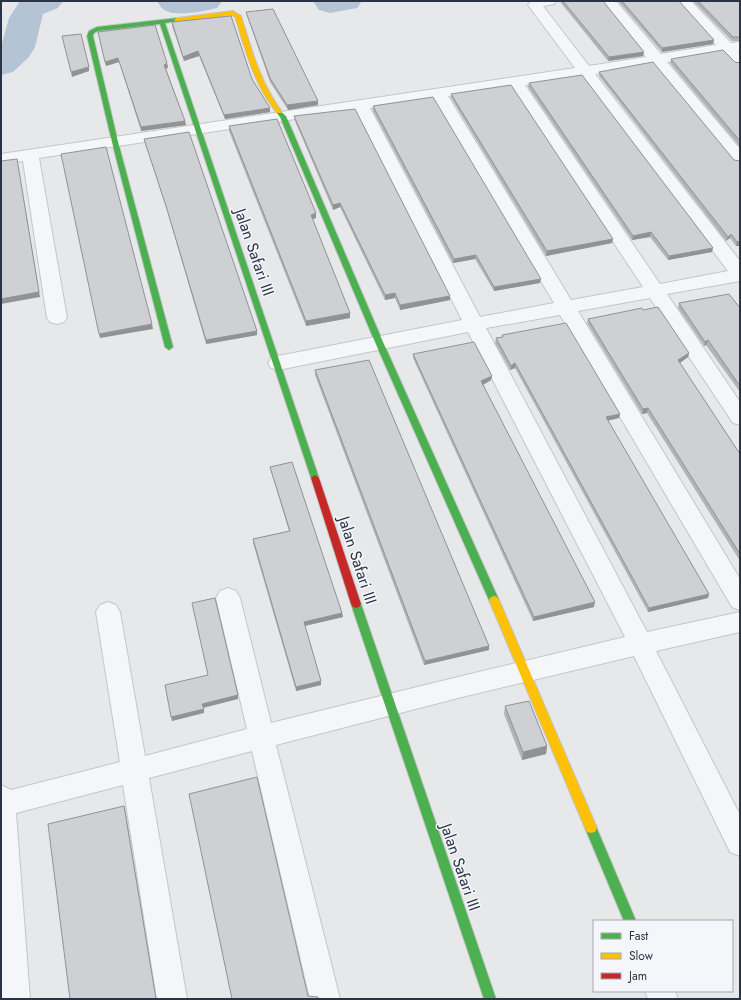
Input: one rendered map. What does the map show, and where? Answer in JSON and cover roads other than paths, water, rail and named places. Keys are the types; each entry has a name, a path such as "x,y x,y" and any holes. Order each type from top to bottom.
{"street":[{"path":"278,363 380,342 740,275 535,5 539,2 549,1"},
{"path":"608,1 740,158"},
{"path":"683,1 733,47 740,62"},
{"path":"169,347 115,142 90,36 91,32 97,29 233,13 238,16 256,70 275,109 283,116 380,342 525,670 630,920"},
{"name":"Jalan Safari III","path":"162,22 197,130 278,363 390,704 490,999"},
{"path":"1,159 585,71 733,47"},
{"path":"515,81 740,418"},
{"path":"438,93 740,600"},
{"path":"360,105 640,643 740,843"},
{"path":"30,154 57,318"},
{"path":"228,598 325,999"},
{"path":"108,612 172,999"},
{"path":"15,999 1,802 134,770 525,670 640,643 740,622"}],"waterway":[{"path":"1,65 17,50 21,39 25,18 28,12 32,7 47,1"},
{"path":"173,1 175,3 206,1"},
{"path":"329,1 330,3 346,1"}]}
